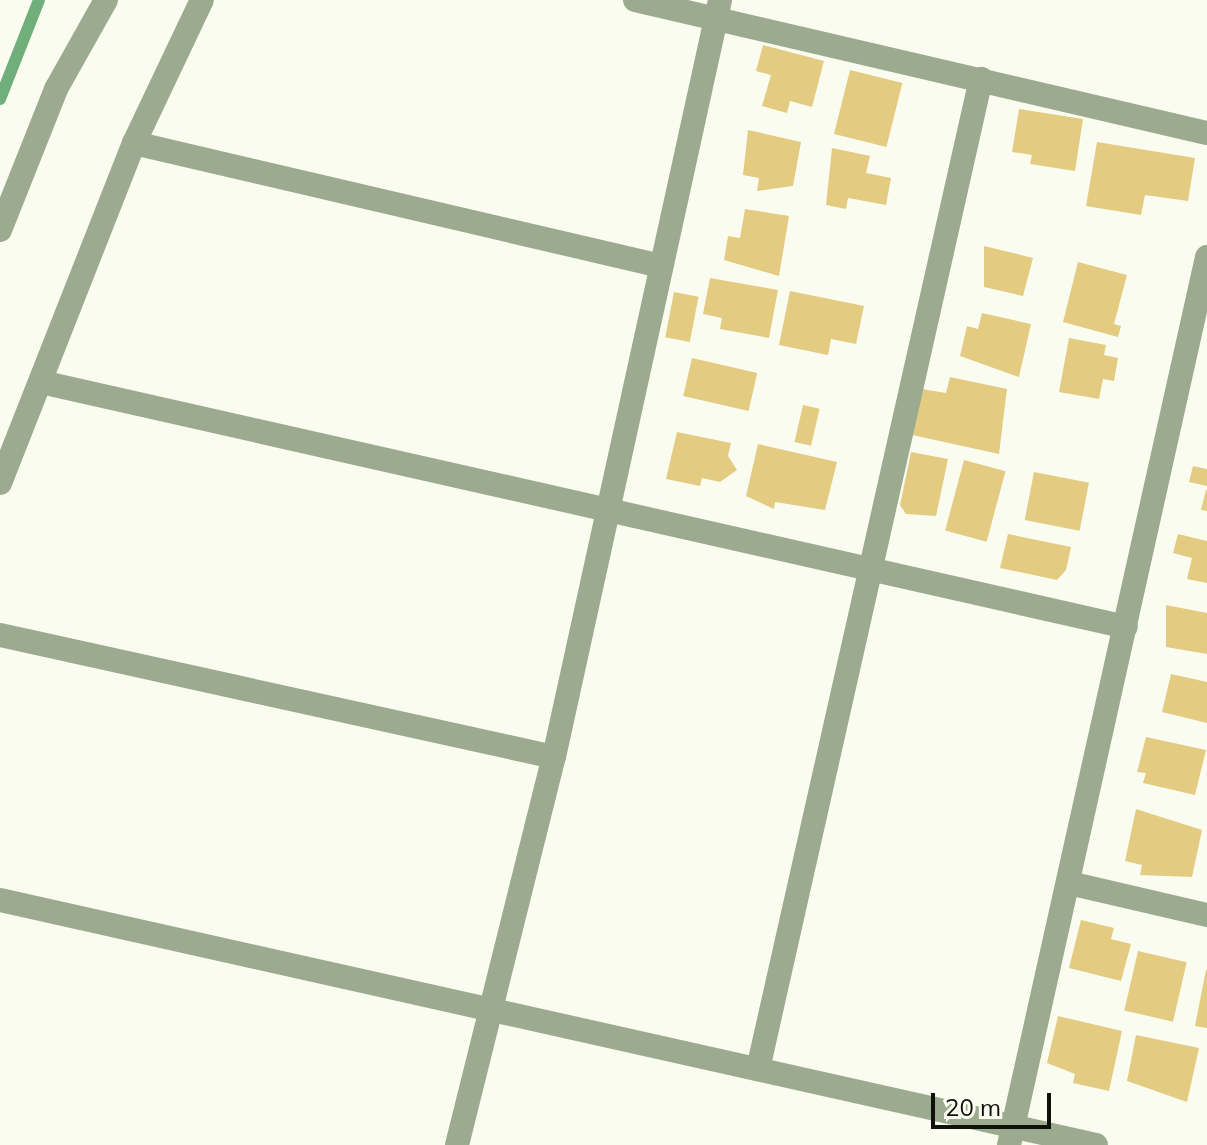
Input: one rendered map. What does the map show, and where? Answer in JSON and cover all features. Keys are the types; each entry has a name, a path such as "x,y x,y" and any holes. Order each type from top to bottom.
{"street":[{"path":"0,230 56,89 106,0"},
{"path":"0,483 134,143 202,0"},
{"path":"635,0 719,9 981,79 1207,133"},
{"path":"457,1145 494,1009 554,757 605,512 719,9"},
{"path":"758,1069 981,79"},
{"path":"134,143 661,266"},
{"path":"1011,1136 1207,257"},
{"path":"41,382 605,512 1126,627"},
{"path":"0,635 554,757"},
{"path":"1069,883 1207,915"},
{"path":"0,900 758,1069 1011,1136 1096,1145"}],"building":[{"path":"763,45 824,61 812,107 790,101 787,113 762,106 771,75 756,71"},
{"path":"850,70 902,83 886,147 834,134"},
{"path":"1019,109 1083,119 1075,171 1030,164 1032,155 1012,152"},
{"path":"748,130 801,142 793,186 757,191 759,178 743,175"},
{"path":"1097,142 1195,158 1188,201 1145,195 1141,215 1086,206"},
{"path":"832,148 870,156 866,173 891,178 886,205 848,198 846,209 826,205"},
{"path":"745,209 789,216 779,276 724,260 728,236 740,238"},
{"path":"984,246 1033,258 1023,296 984,287"},
{"path":"1078,262 1127,275 1114,324 1121,326 1118,337 1063,322"},
{"path":"710,278 778,290 769,338 720,329 722,318 703,314"},
{"path":"790,291 864,306 856,344 831,339 828,355 779,345"},
{"path":"674,292 699,297 690,342 665,337"},
{"path":"982,313 1031,324 1019,377 960,356 967,326 978,329"},
{"path":"1069,338 1106,345 1104,355 1118,358 1114,381 1103,379 1099,399 1059,392"},
{"path":"692,358 757,373 749,411 683,396"},
{"path":"950,377 1007,389 999,454 912,435 922,389 946,393"},
{"path":"803,405 820,409 811,446 794,442"},
{"path":"677,432 731,443 728,456 737,470 720,482 702,478 700,486 666,479"},
{"path":"758,444 837,462 825,510 775,502 774,509 746,496"},
{"path":"911,452 948,459 936,516 906,514 900,505"},
{"path":"964,460 1006,471 987,542 945,531"},
{"path":"1193,466 1207,469 1207,486 1189,482"},
{"path":"1034,472 1089,483 1080,531 1025,520"},
{"path":"1207,490 1207,511 1201,510"},
{"path":"1008,534 1071,547 1066,570 1057,580 1000,568"},
{"path":"1178,534 1207,541 1207,583 1187,579 1192,558 1173,553"},
{"path":"1166,605 1207,613 1207,654 1166,647"},
{"path":"1171,674 1207,682 1207,723 1162,712"},
{"path":"1146,737 1206,750 1195,795 1143,783 1146,773 1137,772"},
{"path":"1136,809 1202,830 1192,877 1140,875 1142,865 1125,861"},
{"path":"1081,920 1114,928 1111,939 1131,944 1121,981 1069,968"},
{"path":"1138,951 1187,962 1173,1022 1124,1010"},
{"path":"1207,970 1207,1028 1195,1026"},
{"path":"1058,1016 1122,1031 1109,1091 1073,1083 1075,1074 1047,1063"},
{"path":"1136,1035 1199,1048 1187,1102 1127,1081"}],"waterway":[{"path":"0,99 39,0"}]}
